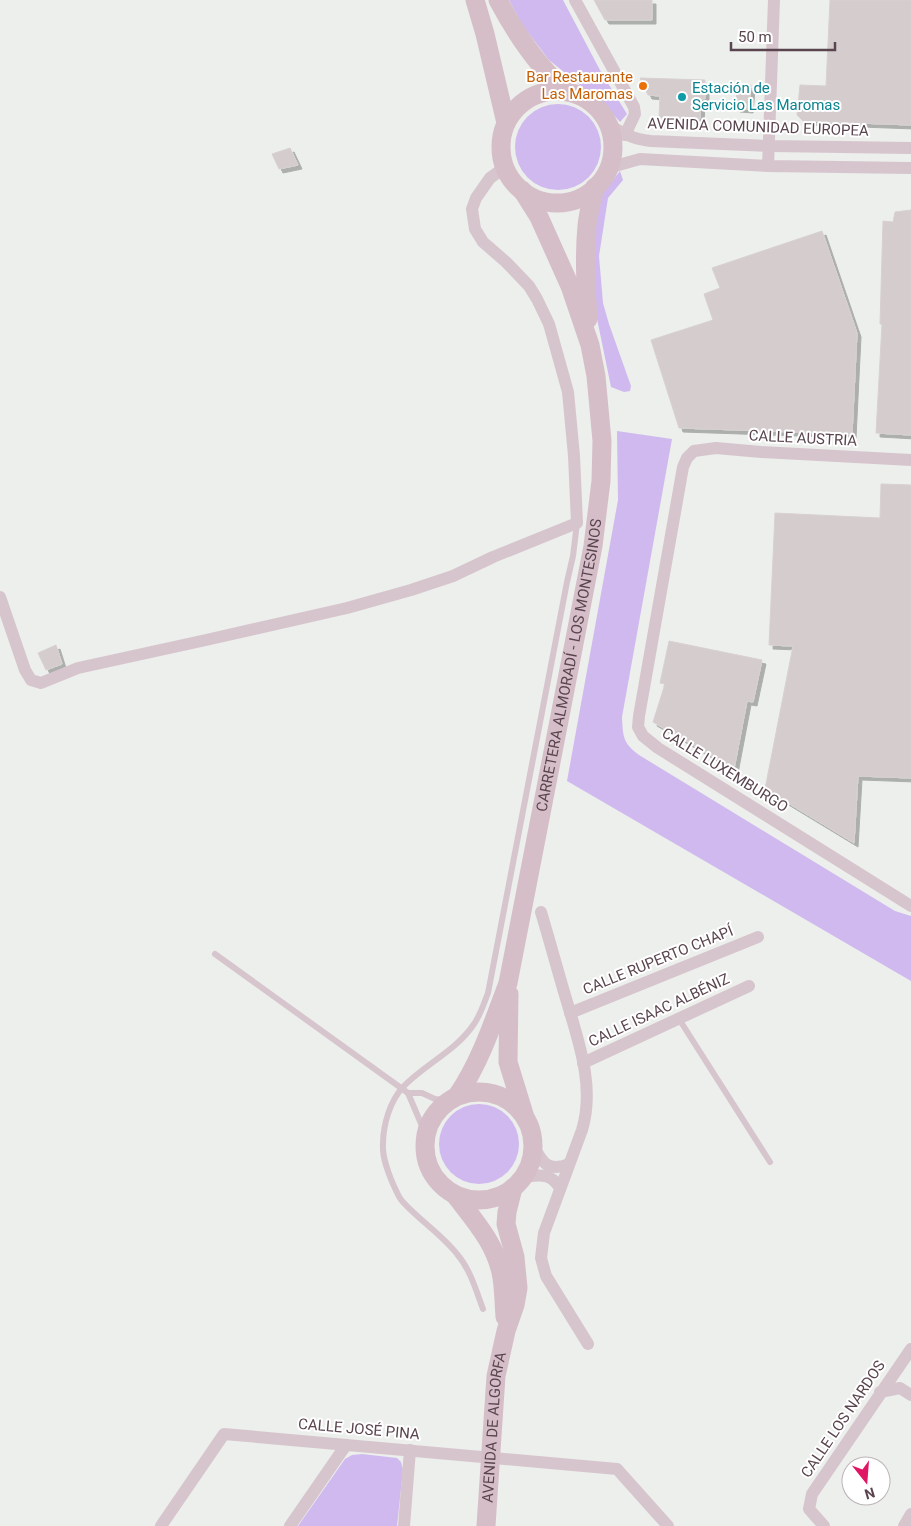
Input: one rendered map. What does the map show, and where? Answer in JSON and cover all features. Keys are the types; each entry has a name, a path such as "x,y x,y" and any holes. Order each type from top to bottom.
{"main road":[{"path":"475,0 506,123"},
{"path":"498,0 530,52 555,82 567,92"},
{"path":"552,91 567,92 580,96 601,112 608,124 611,135 611,158 608,168 595,187 578,198 559,202 539,200 522,190 504,168 501,157 502,134 506,123 514,111 525,101 538,94 552,91"},
{"name":"CARRETERA ALMORADÍ - LOS MONTESINOS","path":"453,1098 466,1083 493,1025 508,983 593,546 601,481 602,441 597,384 590,345 585,284 587,224 595,187"},
{"name":"CARRETERA ALMORADÍ - LOS MONTESINOS","path":"522,190 539,216 570,286 590,345"},
{"name":"CARRETERA ALMORADÍ - LOS MONTESINOS","path":"508,983 508,1062 524,1114"},
{"path":"475,1091 494,1093 510,1101 524,1114 529,1124 534,1146 532,1157 529,1168 518,1183 503,1195 491,1199 467,1199 455,1195 442,1186 432,1174 425,1154 426,1133 430,1120 438,1109 453,1098 475,1091"},
{"name":"AVENIDA DE ALGORFA","path":"486,1526 496,1376 518,1288 515,1256 506,1224 507,1212 518,1183"},
{"name":"AVENIDA DE ALGORFA","path":"455,1195 484,1232 496,1258 502,1276 506,1331"}],"street":[{"path":"575,0 634,107 635,114 625,135"},
{"path":"768,166 774,0"},
{"name":"AVENIDA COMUNIDAD EUROPEA","path":"608,124 625,135 651,141 770,146 911,148"},
{"path":"608,168 640,158 768,166 911,168"},
{"path":"0,597 25,670 31,680 41,683 78,668 300,618 412,590 453,576 493,557 577,524 574,456 568,392 549,324 529,286 483,242 474,230 472,209 476,198 490,178 504,168"},
{"name":"CALLE AUSTRIA","path":"694,451 716,448 911,460"},
{"name":"CALLE LUXEMBURGO","path":"694,451 687,458 683,468 645,676 638,727 643,736 658,748 911,906"},
{"path":"542,912 583,1063 587,1103 586,1117 544,1233 541,1258 546,1276 588,1344"},
{"name":"CALLE RUPERTO CHAPÍ","path":"570,1013 758,937"},
{"name":"CALLE ISAAC ALBÉNIZ","path":"583,1063 749,986"},
{"path":"534,1146 539,1157 548,1166 553,1168 570,1164"},
{"path":"518,1183 540,1175 550,1177 556,1181 560,1188"},
{"name":"CALLE LOS NARDOS","path":"824,1526 809,1509 812,1494 911,1349"},
{"path":"880,1392 900,1388 911,1395"},
{"name":"CALLE JOSÉ PINA","path":"161,1526 224,1434 616,1469 668,1526"},
{"path":"290,1526 346,1445"},
{"path":"404,1526 410,1450"},
{"path":"904,1526 911,1514"}],"lane":[{"path":"483,1309 472,1277 458,1254 421,1221 400,1199 388,1172 382,1145 391,1107 402,1089 417,1074 463,1038 479,1016 488,992 573,556 577,524"},
{"path":"215,954 408,1094 426,1133"},
{"path":"678,1019 770,1162"},
{"path":"408,1094 422,1093 435,1099 453,1098"}],"shaded area":[{"path":"509,0 563,0 601,72 627,114 620,122 606,106 549,60 523,26"},
{"path":"558,104 574,108 588,117 597,131 601,147 597,163 588,177 574,186 558,190 542,186 528,177 519,163 515,147 519,131 528,117 542,108"},
{"path":"620,171 623,180 608,198 599,256 603,303 631,386 630,391 624,392 611,387 594,304 592,239 600,196"},
{"path":"617,431 672,439 622,717 627,743 639,755 895,911 911,916 911,981 567,781 618,500"},
{"path":"471,1104 487,1104 508,1115 519,1136 519,1152 508,1173 487,1184 471,1184 457,1178 445,1166 439,1152 439,1136 445,1122 457,1110"},
{"path":"362,1454 397,1458 401,1462 403,1470 397,1526 298,1526 345,1459 352,1455"}],"building":[{"path":"594,0 652,0 652,20 605,20"},
{"path":"830,0 911,0 911,125 803,121 797,115 800,85 826,86"},
{"name":"Estación de Servicio Las Maromas","path":"640,78 705,80 705,99 701,99 700,119 659,118 660,96 648,95"},
{"path":"737,84 751,85 749,109 736,108"},
{"path":"290,148 298,165 279,169 272,154"},
{"path":"911,210 911,435 876,433 882,324 880,324 883,221 893,222 895,212"},
{"path":"822,231 857,333 852,434 679,428 651,340 713,320 704,294 720,288 712,268"},
{"path":"881,484 911,485 911,778 858,776 854,843 765,789 793,646 769,645 775,513 880,518"},
{"path":"669,641 762,660 753,702 747,701 734,769 653,722 665,684 660,683"},
{"path":"56,645 62,664 46,670 38,653"}],"place":[{"name":"Bar Restaurante Las Maromas","path":"643,86"},
{"name":"Estación de Servicio Las Maromas","path":"682,97"}]}
